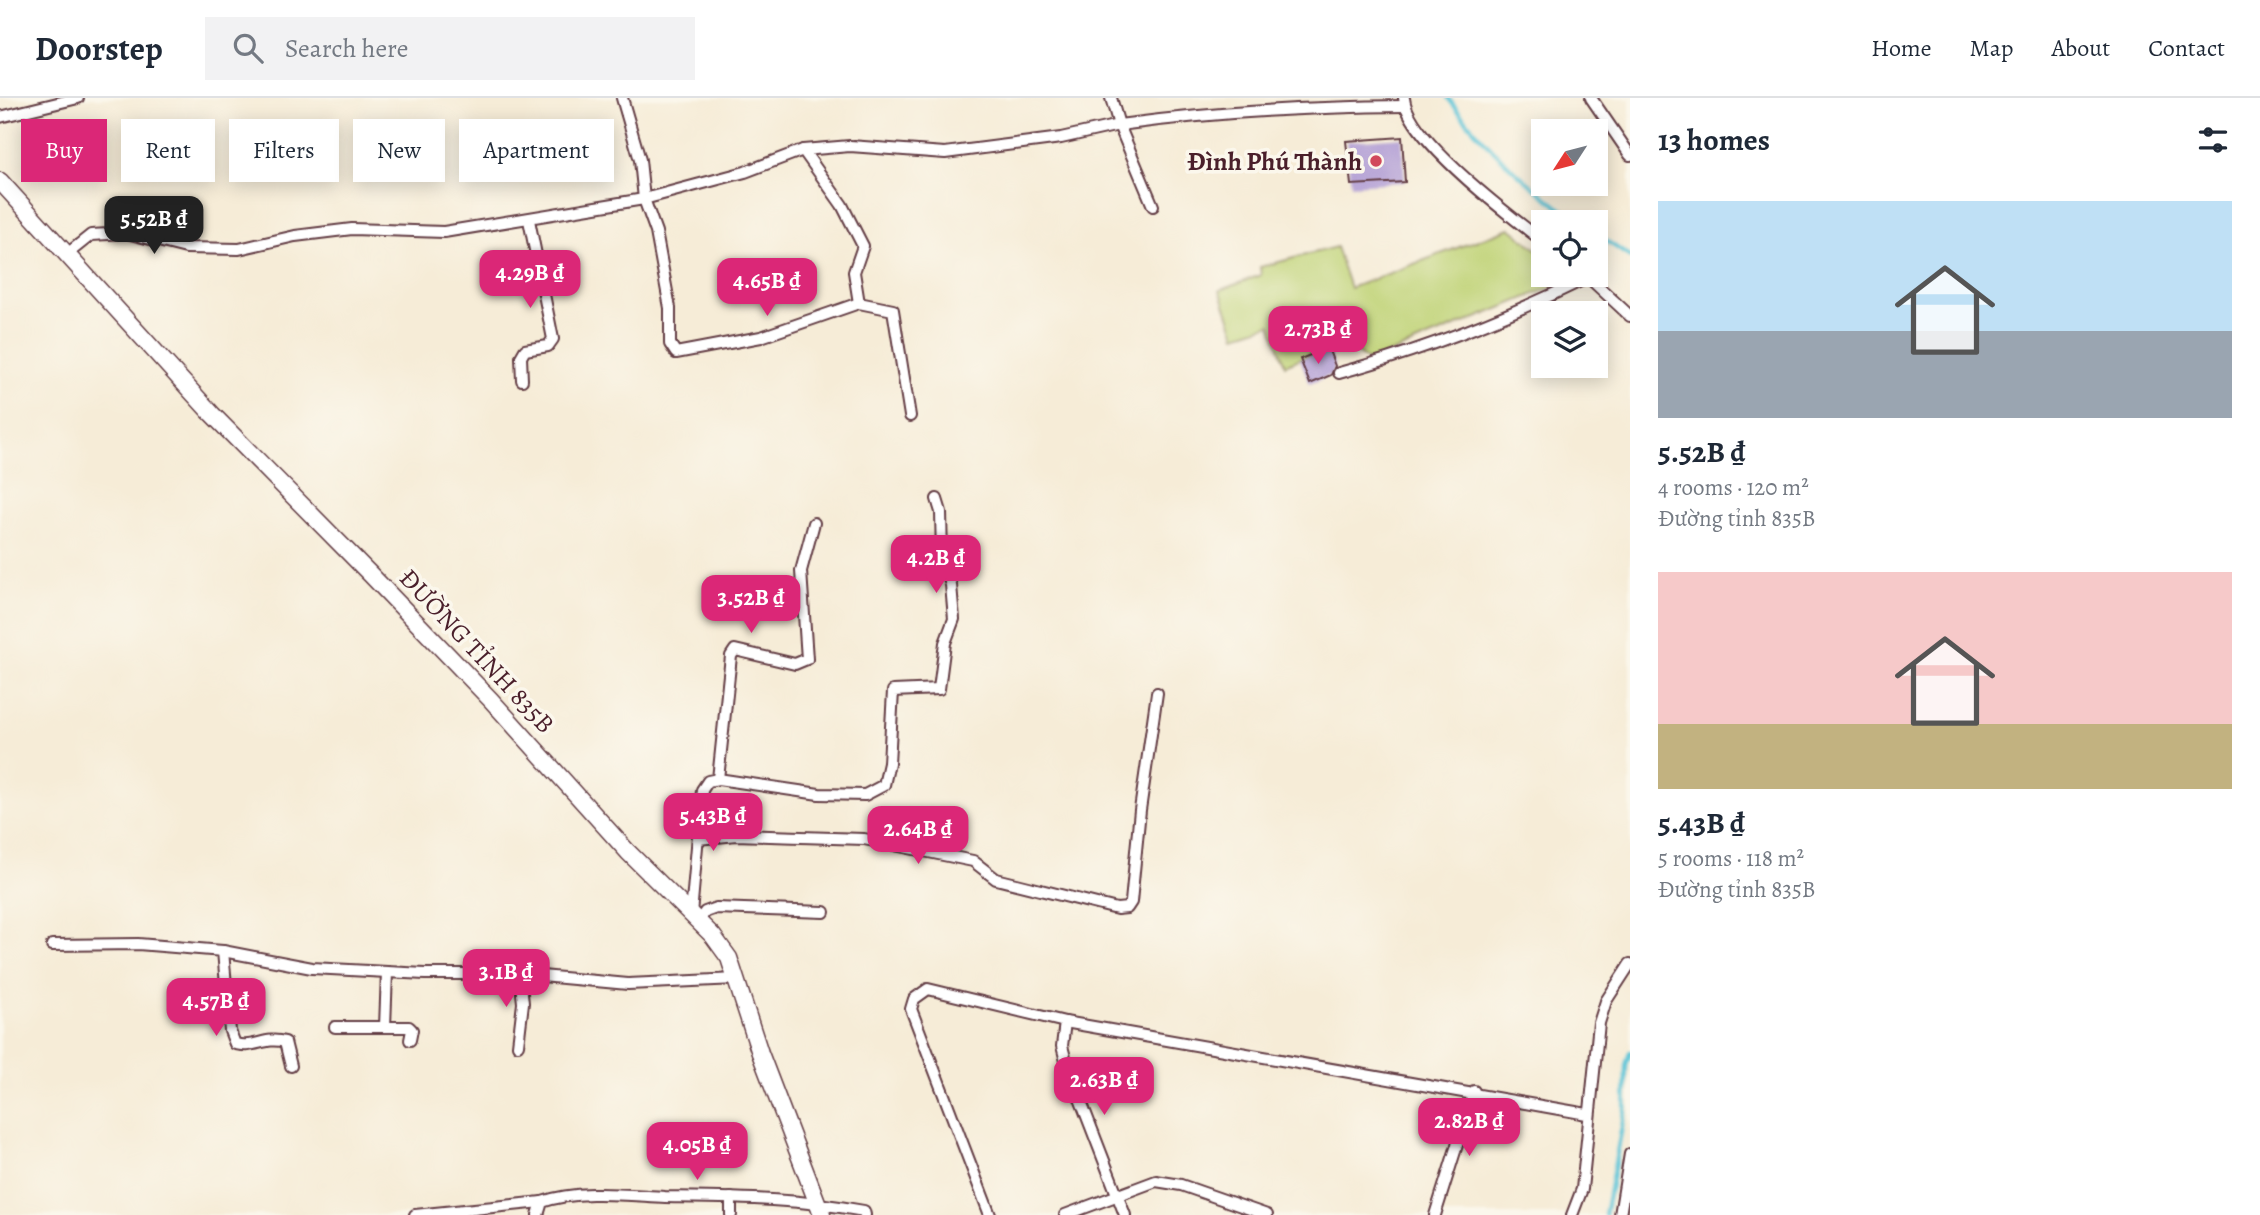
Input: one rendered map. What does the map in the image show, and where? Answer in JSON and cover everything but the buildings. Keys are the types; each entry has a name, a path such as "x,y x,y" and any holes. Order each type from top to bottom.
{"main road":[{"name":"ĐƯỜNG TỈNH 835B","path":"0,181 212,414 385,589 628,852 695,918 729,958 760,1054 820,1208"}],"street":[{"path":"0,117 78,98"},
{"path":"622,98 640,160 644,199 656,232 670,308 670,344 676,353 761,337 859,303 893,310 910,416"},
{"path":"1111,98 1119,125 1153,206"},
{"path":"1591,98 1630,155"},
{"path":"66,255 91,235 126,233 186,248 239,249 295,236 352,229 444,232 529,220 644,199 745,172 803,150 850,146 945,153 1061,138 1119,125 1180,116 1405,102 1433,144 1468,183 1531,232"},
{"path":"803,150 842,205 863,246 854,272 859,303"},
{"path":"522,380 521,357 525,350 548,346 552,339 529,220"},
{"path":"1339,373 1383,361 1567,287"},
{"path":"1599,287 1630,316"},
{"path":"695,918 702,790 708,781 718,779 819,794 865,795 884,785 889,762 893,691 939,689 945,643 954,619 951,585 942,556 941,512 937,499"},
{"path":"718,779 731,656 735,650 795,664 807,659 802,571 814,523"},
{"path":"698,839 736,835 864,839 973,861 996,879 1118,909 1126,908 1131,902 1140,810 1157,693"},
{"path":"695,918 716,908 824,912"},
{"path":"52,945 138,944 223,951 312,968 520,974 628,984 737,979"},
{"path":"223,951 230,1031 235,1044 249,1048 270,1038 285,1042 291,1066"},
{"path":"1572,1215 1582,1189 1587,1114 1599,1023 1606,1001 1630,964"},
{"path":"385,1027 387,972"},
{"path":"518,1045 523,1003 520,974"},
{"path":"990,1215 911,1009 914,999 928,989 1065,1022 1474,1091 1587,1114"},
{"path":"1065,1022 1062,1046 1067,1065 1125,1215"},
{"path":"335,1027 409,1027 412,1030 410,1040"},
{"path":"1435,1215 1474,1091"},
{"path":"1620,1215 1630,1154"},
{"path":"1065,1215 1157,1181 1181,1185 1267,1215"},
{"path":"415,1215 542,1202 561,1196 731,1198 864,1211 865,1215"},
{"path":"731,1198 731,1215"},
{"path":"538,1215 542,1202"}],"green space":[{"path":"1510,228 1531,245 1531,287 1552,287 1369,362 1342,341 1285,365 1271,324 1236,335 1220,290 1261,275 1260,267 1336,247 1350,288"}],"waterway":[{"path":"1448,98 1477,133 1509,165 1563,210"},
{"path":"1608,242 1630,257"},
{"path":"1605,1215 1625,1111 1626,1065 1630,1052"}],"place":[{"name":"Đình Phú Thành","path":"1376,161"}]}
